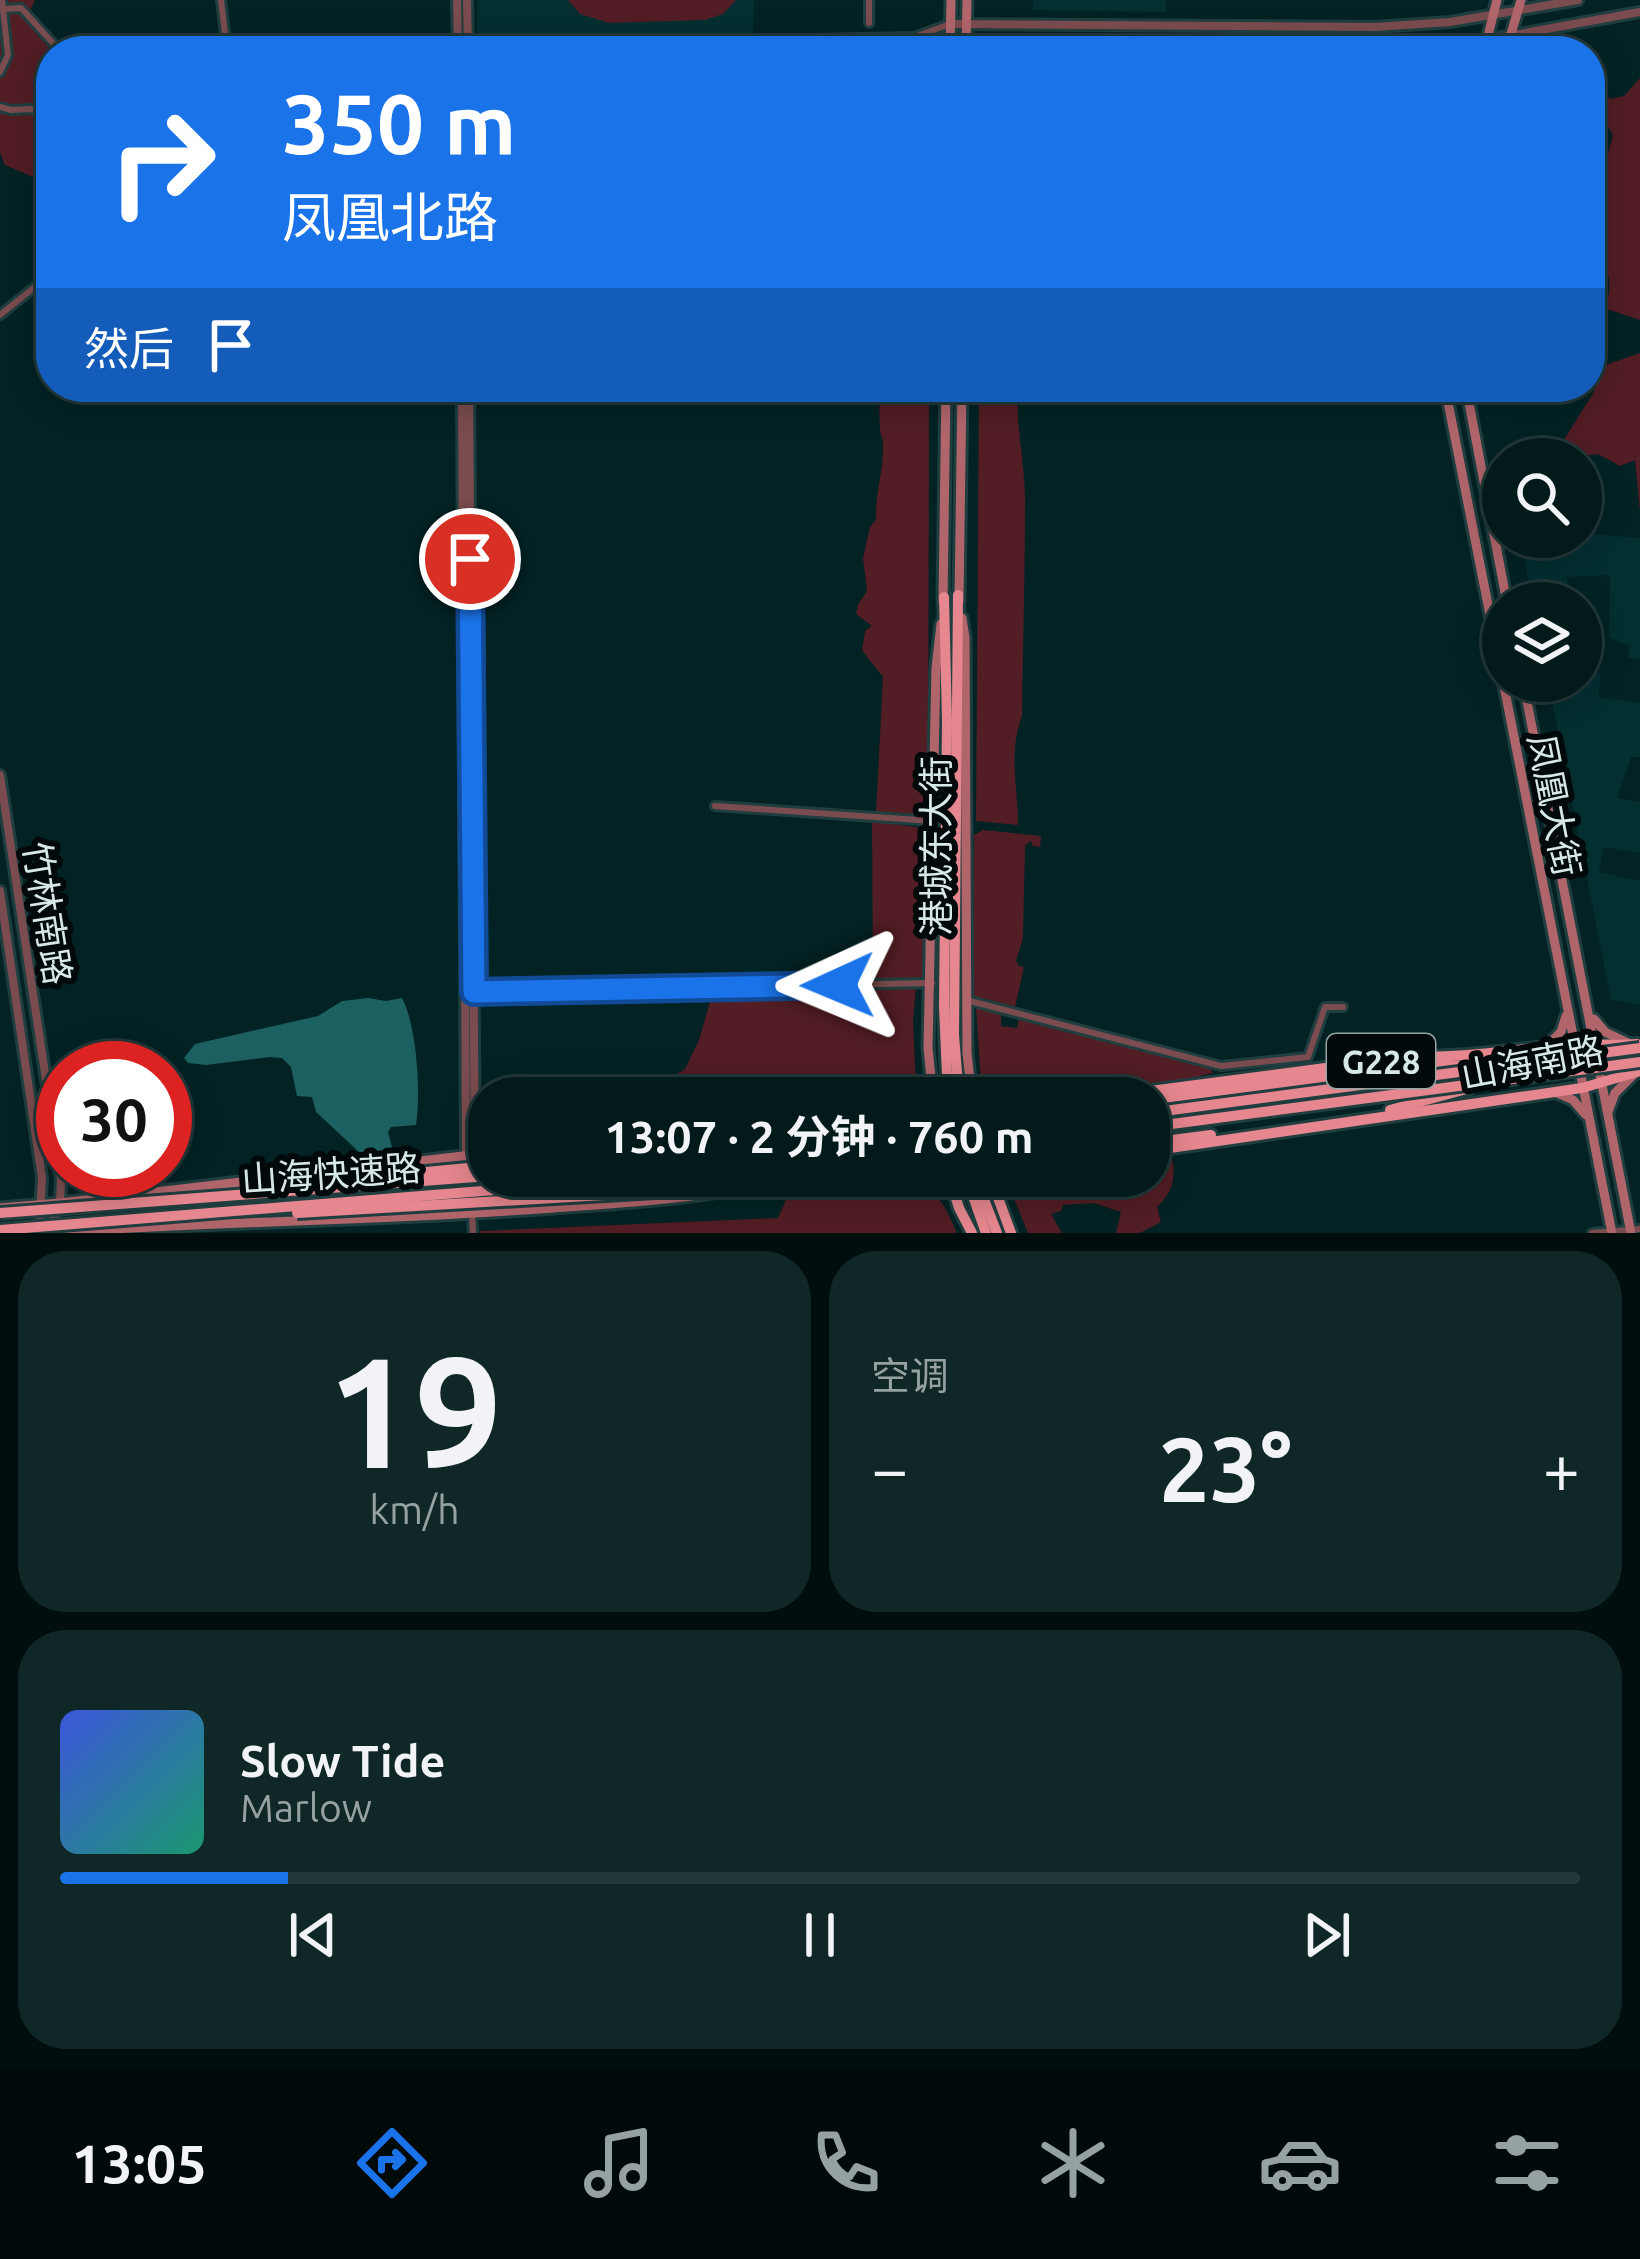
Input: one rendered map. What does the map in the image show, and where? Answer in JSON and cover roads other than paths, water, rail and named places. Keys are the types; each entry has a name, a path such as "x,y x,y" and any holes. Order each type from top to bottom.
{"highway":[{"name":"港城东大街","path":"947,1077 944,1006 958,595"},
{"name":"港城东大街","path":"944,597 957,1077"},
{"name":"山海南路","path":"1170,1089 1409,1057 1453,1058 1575,1044 1638,1045"},
{"path":"1170,1111 1638,1045"},
{"path":"1170,1097 1408,1067 1518,1064"},
{"name":"山海南路","path":"1170,1144 1582,1088 1639,1068"},
{"path":"1170,1124 1639,1068"},
{"path":"1170,1144 1383,1112 1481,1085"},
{"path":"278,1192 369,1176 468,1168"},
{"name":"山海快速路","path":"0,1210 468,1178"},
{"name":"山海快速路","path":"0,1230 468,1192"},
{"path":"167,1215 571,1197"},
{"path":"957,1197 972,1233"},
{"path":"973,1197 986,1233"},
{"path":"983,1197 998,1233"},
{"path":"998,1197 1011,1233"}],"main road":[{"path":"951,0 951,36"},
{"path":"967,0 967,36"},
{"path":"1488,36 1497,0"},
{"path":"1509,36 1520,5"},
{"name":"港城东大街","path":"931,1077 936,668 944,597 946,402"},
{"name":"港城东大街","path":"962,402 958,595 965,638 970,1077"},
{"name":"凤凰大街","path":"1447,402 1612,1232"},
{"path":"1469,402 1503,582"},
{"name":"凤凰大街","path":"1527,702 1634,1230"},
{"path":"1544,1048 1561,1032 1567,1004"},
{"path":"1587,1007 1605,1031 1638,1045"},
{"path":"1608,1112 1616,1093 1639,1068"},
{"path":"1552,1092 1573,1100 1588,1119"},
{"path":"0,1210 468,1154"},
{"path":"46,1233 472,1214 690,1197"}],"street":[{"path":"221,0 225,36"},
{"path":"457,0 461,36"},
{"path":"464,36 466,0"},
{"path":"869,0 869,22"},
{"path":"917,36 951,24 1376,27 1450,22 1520,5 1578,0"},
{"path":"0,72 8,55 2,4 21,8 46,36"},
{"path":"1514,36 1640,12"},
{"path":"0,107 36,112"},
{"path":"0,315 36,286"},
{"path":"466,402 472,1077"},
{"path":"466,402 470,1077"},
{"name":"竹林南路","path":"0,775 40,1041"},
{"path":"716,806 933,821"},
{"name":"竹林南路","path":"0,891 46,1233"},
{"path":"474,992 932,983"},
{"path":"966,1000 1230,1067 1308,1057 1325,1007 1343,1007"},
{"path":"33,1111 36,1120"},
{"name":"竹林南路","path":"60,1197 60,1203"},
{"path":"472,1197 472,1233"},
{"path":"46,1233 60,1203"},
{"path":"1592,1233 1634,1230"}]}
